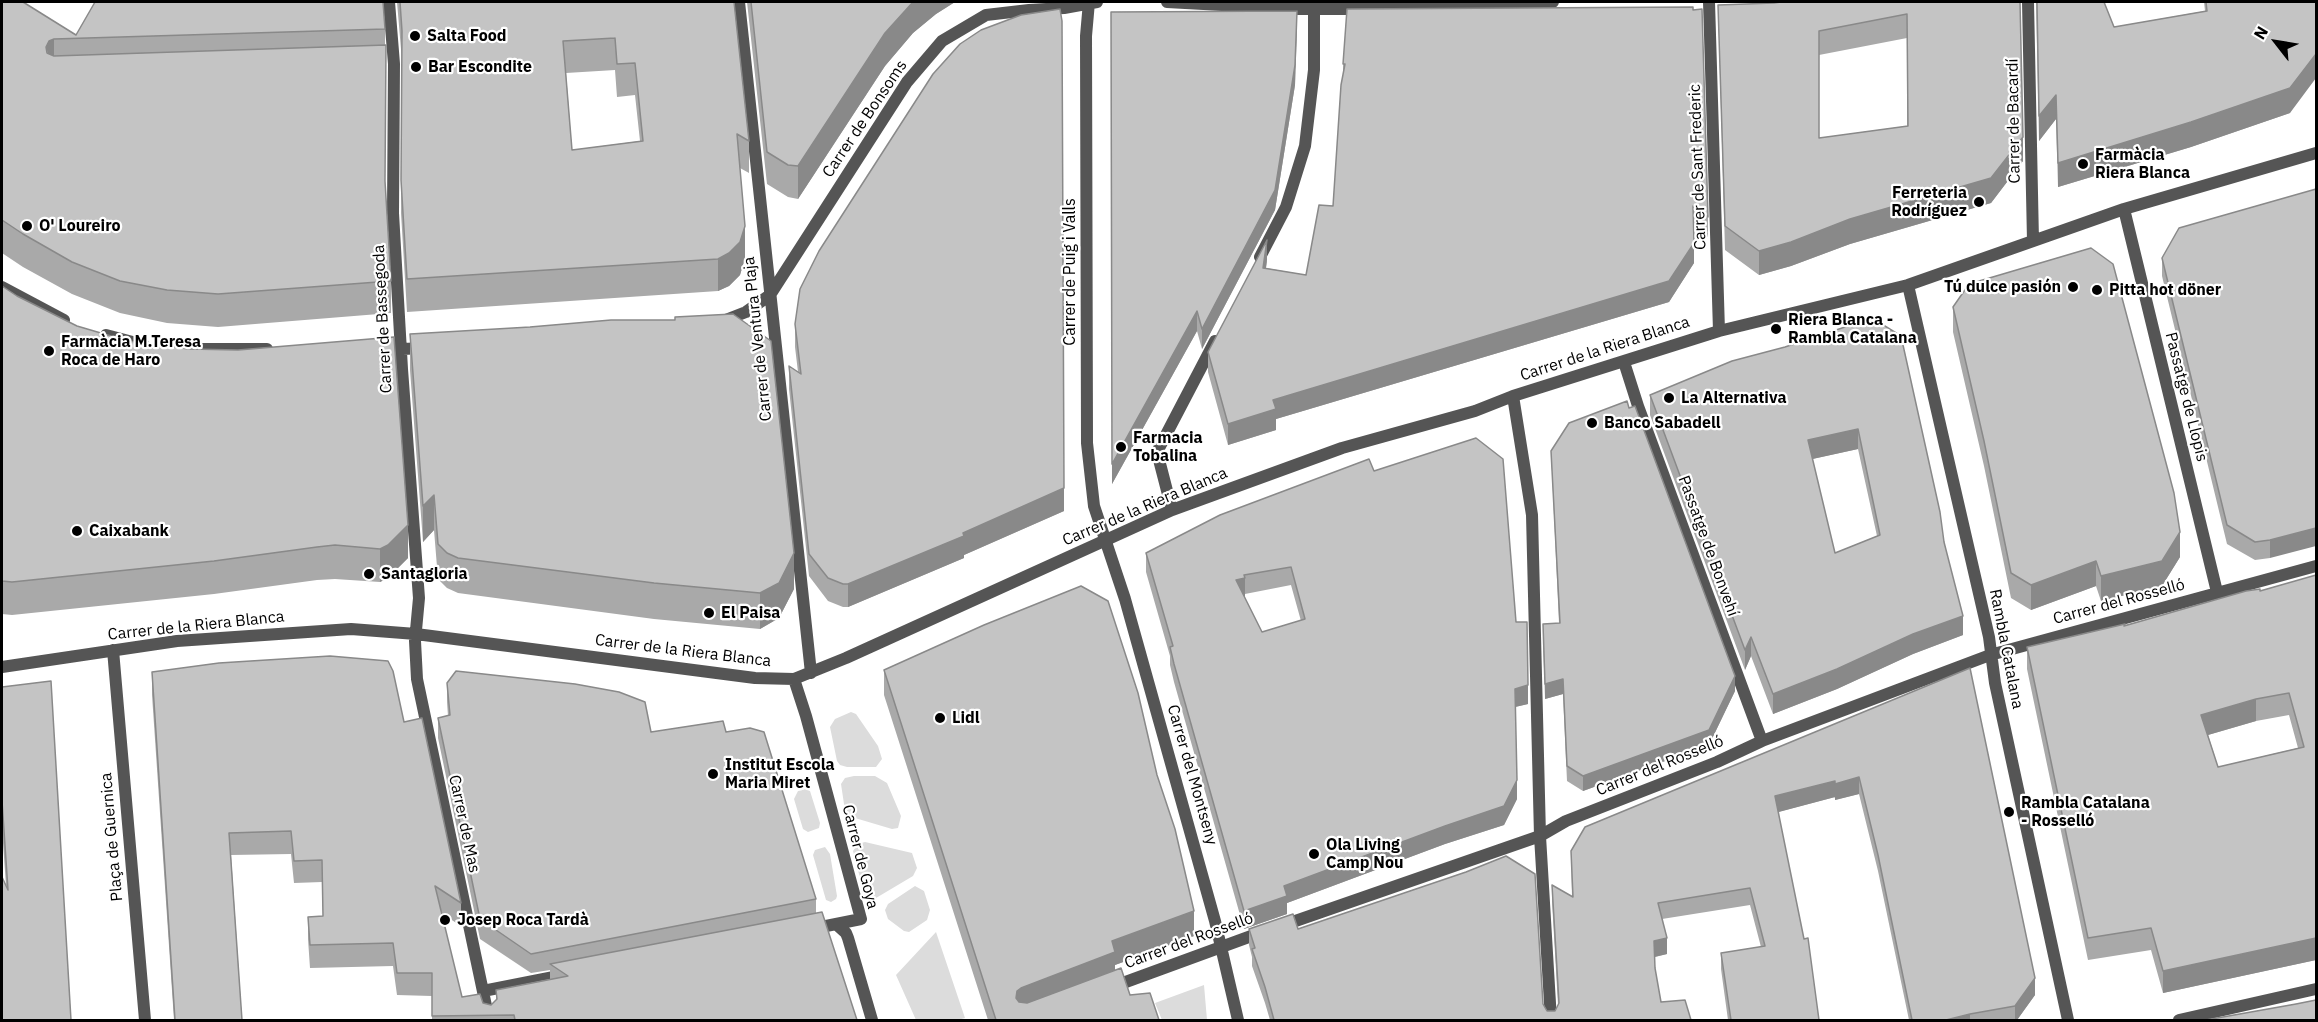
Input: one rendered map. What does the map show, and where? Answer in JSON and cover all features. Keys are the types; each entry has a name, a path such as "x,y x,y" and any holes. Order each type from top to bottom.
{"street":[{"name":"Carrer de Bassegoda","path":"389,2 394,69 393,213 419,598 416,634"},
{"name":"Carrer de Ventura Plaja","path":"739,2 811,673"},
{"name":"Carrer de Bonsoms","path":"770,295 907,82 942,41 986,15 1029,9 1064,8 1091,2"},
{"name":"Carrer de Puig i Valls","path":"1091,2 1086,36 1087,443 1094,506 1106,540"},
{"path":"1167,2 1314,5 1553,2"},
{"name":"Carrer de Sant Frederic","path":"1709,2 1719,331"},
{"name":"Carrer de Bacardí","path":"2028,2 2033,241"},
{"path":"1253,270 1286,207 1305,146 1314,70 1314,5"},
{"path":"378,70 394,69"},
{"name":"Carrer de la Riera Blanca","path":"2,667 177,641 351,629 416,634 755,678 794,679 1172,510 1342,448 1475,411 1513,396 1719,331 1908,285 2124,209 2316,153"},
{"name":"Passatge de Llopis","path":"2124,209 2217,592"},
{"name":"Rambla Catalana","path":"1908,285 1989,637 1990,655 2068,1020"},
{"path":"2,287 71,324"},
{"path":"715,325 746,312 770,295"},
{"path":"93,332 161,349 278,349"},
{"path":"1172,510 1157,452 1219,334"},
{"path":"371,350 442,347"},
{"name":"Passatge de Bonvehí","path":"1624,362 1638,406 1762,741"},
{"path":"1513,396 1532,514 1540,836 1551,1020"},
{"name":"Carrer del Montseny","path":"1106,540 1129,610 1221,946 1238,1020"},
{"name":"Carrer del Rosselló","path":"1102,991 1221,946 1540,836 1566,821 1717,762 1762,741 1990,655 2316,566"},
{"name":"Carrer de Mas","path":"416,634 417,679 489,1020"},
{"name":"Plaça de Guernica","path":"113,650 145,1020"},
{"name":"Carrer de Goya","path":"794,679 861,919 836,924"},
{"path":"794,932 836,924 846,933 872,1020"},
{"path":"483,991 577,973"},
{"path":"2180,1020 2316,989"}],"shaded area":[{"path":"851,712 856,714 878,746 882,759 876,767 847,767 840,765 837,761 830,727 835,719"},
{"path":"875,776 887,783 901,816 898,828 892,829 855,818 848,813 841,784 845,778"},
{"path":"806,789 810,791 820,823 819,828 808,832 803,829 794,799 798,791"},
{"path":"865,842 912,853 917,868 913,876 876,898 865,897 853,851 858,844"},
{"path":"825,847 830,854 837,896 831,902 826,900 813,855 815,850"},
{"path":"915,886 924,891 930,910 927,920 909,932 888,919 885,910 888,904"},
{"path":"936,932 965,1018 916,1020 896,975"},
{"path":"1204,985 1207,1020 1162,1020 1155,1003"}],"building":[{"path":"2,2 23,2 76,35 95,2 383,2 385,29 54,39 49,41 46,47 47,53 54,56 386,45 385,181 391,281 218,294 167,290 120,281 72,262 2,220"},
{"path":"400,2 734,2 749,141 737,134 745,226 740,242 729,253 718,259 407,279 401,180 402,31","holes":["615,38 617,64 635,63 643,141 572,150 563,41"]},
{"path":"751,2 913,2 885,33 798,166 788,165 767,152"},
{"path":"2020,2 2023,137 1991,178 1850,219 1791,242 1759,251 1725,226 1718,5","holes":["1907,14 1908,126 1819,138 1819,31"]},
{"path":"2037,2 2104,2 2114,27 2207,11 2206,2 2316,2 2316,54 2290,88 2191,122 2058,163 2056,95 2039,116"},
{"path":"1693,7 1693,10 1702,9 1708,217 1693,206 1694,243 1669,281 1273,400 1276,409 1228,424 1208,352 1267,240 1263,268 1306,275 1319,205 1333,206 1341,85 1345,64 1343,64 1347,9"},
{"path":"1060,9 1062,21 1064,488 963,533 964,536 848,584 843,584 828,578 809,554 789,366 801,374 795,324 800,289 819,251 933,74 960,44 981,30 1021,15"},
{"path":"1297,11 1295,65 1275,190 1202,329 1197,311 1112,464 1111,12"},
{"path":"2316,189 2316,528 2255,542 2227,525 2162,258 2179,228"},
{"path":"2091,248 2113,264 2174,493 2180,532 2162,561 2101,576 2096,561 2031,585 2011,573 1953,307 1969,284"},
{"path":"2,286 77,326 128,341 189,349 238,350 394,337 408,525 388,545 380,549 335,545 214,561 12,582 2,581"},
{"path":"733,314 771,341 794,553 779,583 760,593 654,583 458,558 447,553 438,544 434,495 423,506 410,334 611,320 675,320 675,317"},
{"path":"1872,318 1901,336 1940,512 1944,542 1963,616 1913,634 1837,669 1773,694 1751,637 1745,650 1650,395 1732,361 1785,347","holes":["1858,429 1880,535 1835,553 1808,440"]},
{"path":"1627,401 1629,408 1635,406 1735,676 1709,730 1583,776 1567,766 1563,679 1545,684 1543,624 1560,623 1551,451 1569,423"},
{"path":"1476,438 1503,459 1516,622 1527,622 1528,685 1515,689 1517,780 1504,806 1284,886 1287,896 1244,911 1174,664 1170,647 1173,646 1146,553 1220,515 1369,459 1374,471","holes":["1291,567 1305,619 1262,632 1236,580 1245,578 1244,575"]},
{"path":"2316,575 2316,938 2163,971 2151,928 2088,938 2027,647 2125,624 2124,626 2246,591 2260,589 2260,591","holes":["2289,693 2304,747 2218,767 2201,715 2256,699"]},
{"path":"1081,586 1108,601 1138,693 1157,775 1175,829 1194,911 1112,941 1115,952 1017,991 1016,998 1019,1002 1027,1003 1121,968 1130,995 1150,993 1159,1020 996,1020 884,670 984,625"},
{"path":"330,656 388,661 393,671 404,722 422,718 461,903 435,886 462,997 480,994 483,1003 491,1005 497,999 496,990 568,976 550,964 822,912 857,1020 515,1020 514,1015 432,1016 432,973 397,973 393,943 310,945 308,917 323,916 322,860 294,861 291,831 229,833 242,1020 175,1020 152,672 219,663"},
{"path":"1970,668 2035,978 2015,1006 1946,1020 1912,1020 1878,855 1859,777 1775,796 1804,939 1808,938 1819,1020 1731,1020 1721,953 1765,946 1750,888 1658,903 1667,938 1654,941 1655,968 1661,1002 1685,1000 1691,1020 1274,1020 1252,949 1255,948 1249,929 1293,914 1298,929 1466,872 1506,856 1535,874 1543,1004 1547,1011 1555,1011 1559,1003 1552,885 1573,897 1571,851 1585,827"},
{"path":"456,671 575,684 619,692 645,702 651,732 723,721 726,732 750,728 764,732 816,899 531,954 480,919 438,718 450,715 447,683"},
{"path":"51,681 71,1020 2,1020 2,877 8,890 2,801 2,687"},
{"path":"2316,1000 2316,1020 2206,1020 2296,1004"}],"place":[{"name":"Salta Food","path":"415,36"},
{"name":"Bar Escondite","path":"416,67"},
{"name":"Farmàcia Riera Blanca","path":"2083,164"},
{"name":"Ferreteria Rodríguez","path":"1979,202"},
{"name":"O' Loureiro","path":"27,226"},
{"name":"Tú dulce pasión","path":"2073,287"},
{"name":"Pitta hot döner","path":"2097,290"},
{"name":"Riera Blanca - Rambla Catalana","path":"1776,329"},
{"name":"Farmàcia M.Teresa Roca de Haro","path":"49,351"},
{"name":"La Alternativa","path":"1669,398"},
{"name":"Banco Sabadell","path":"1592,423"},
{"name":"Farmacia Tobalina","path":"1121,447"},
{"name":"Caixabank","path":"77,531"},
{"name":"Santagloria","path":"369,574"},
{"name":"El Paisa","path":"709,613"},
{"name":"Lidl","path":"940,718"},
{"name":"Institut Escola Maria Miret","path":"713,774"},
{"name":"Rambla Catalana - Rosselló","path":"2009,812"},
{"name":"Ola Living Camp Nou","path":"1314,854"},
{"name":"Josep Roca Tardà","path":"445,920"}]}
